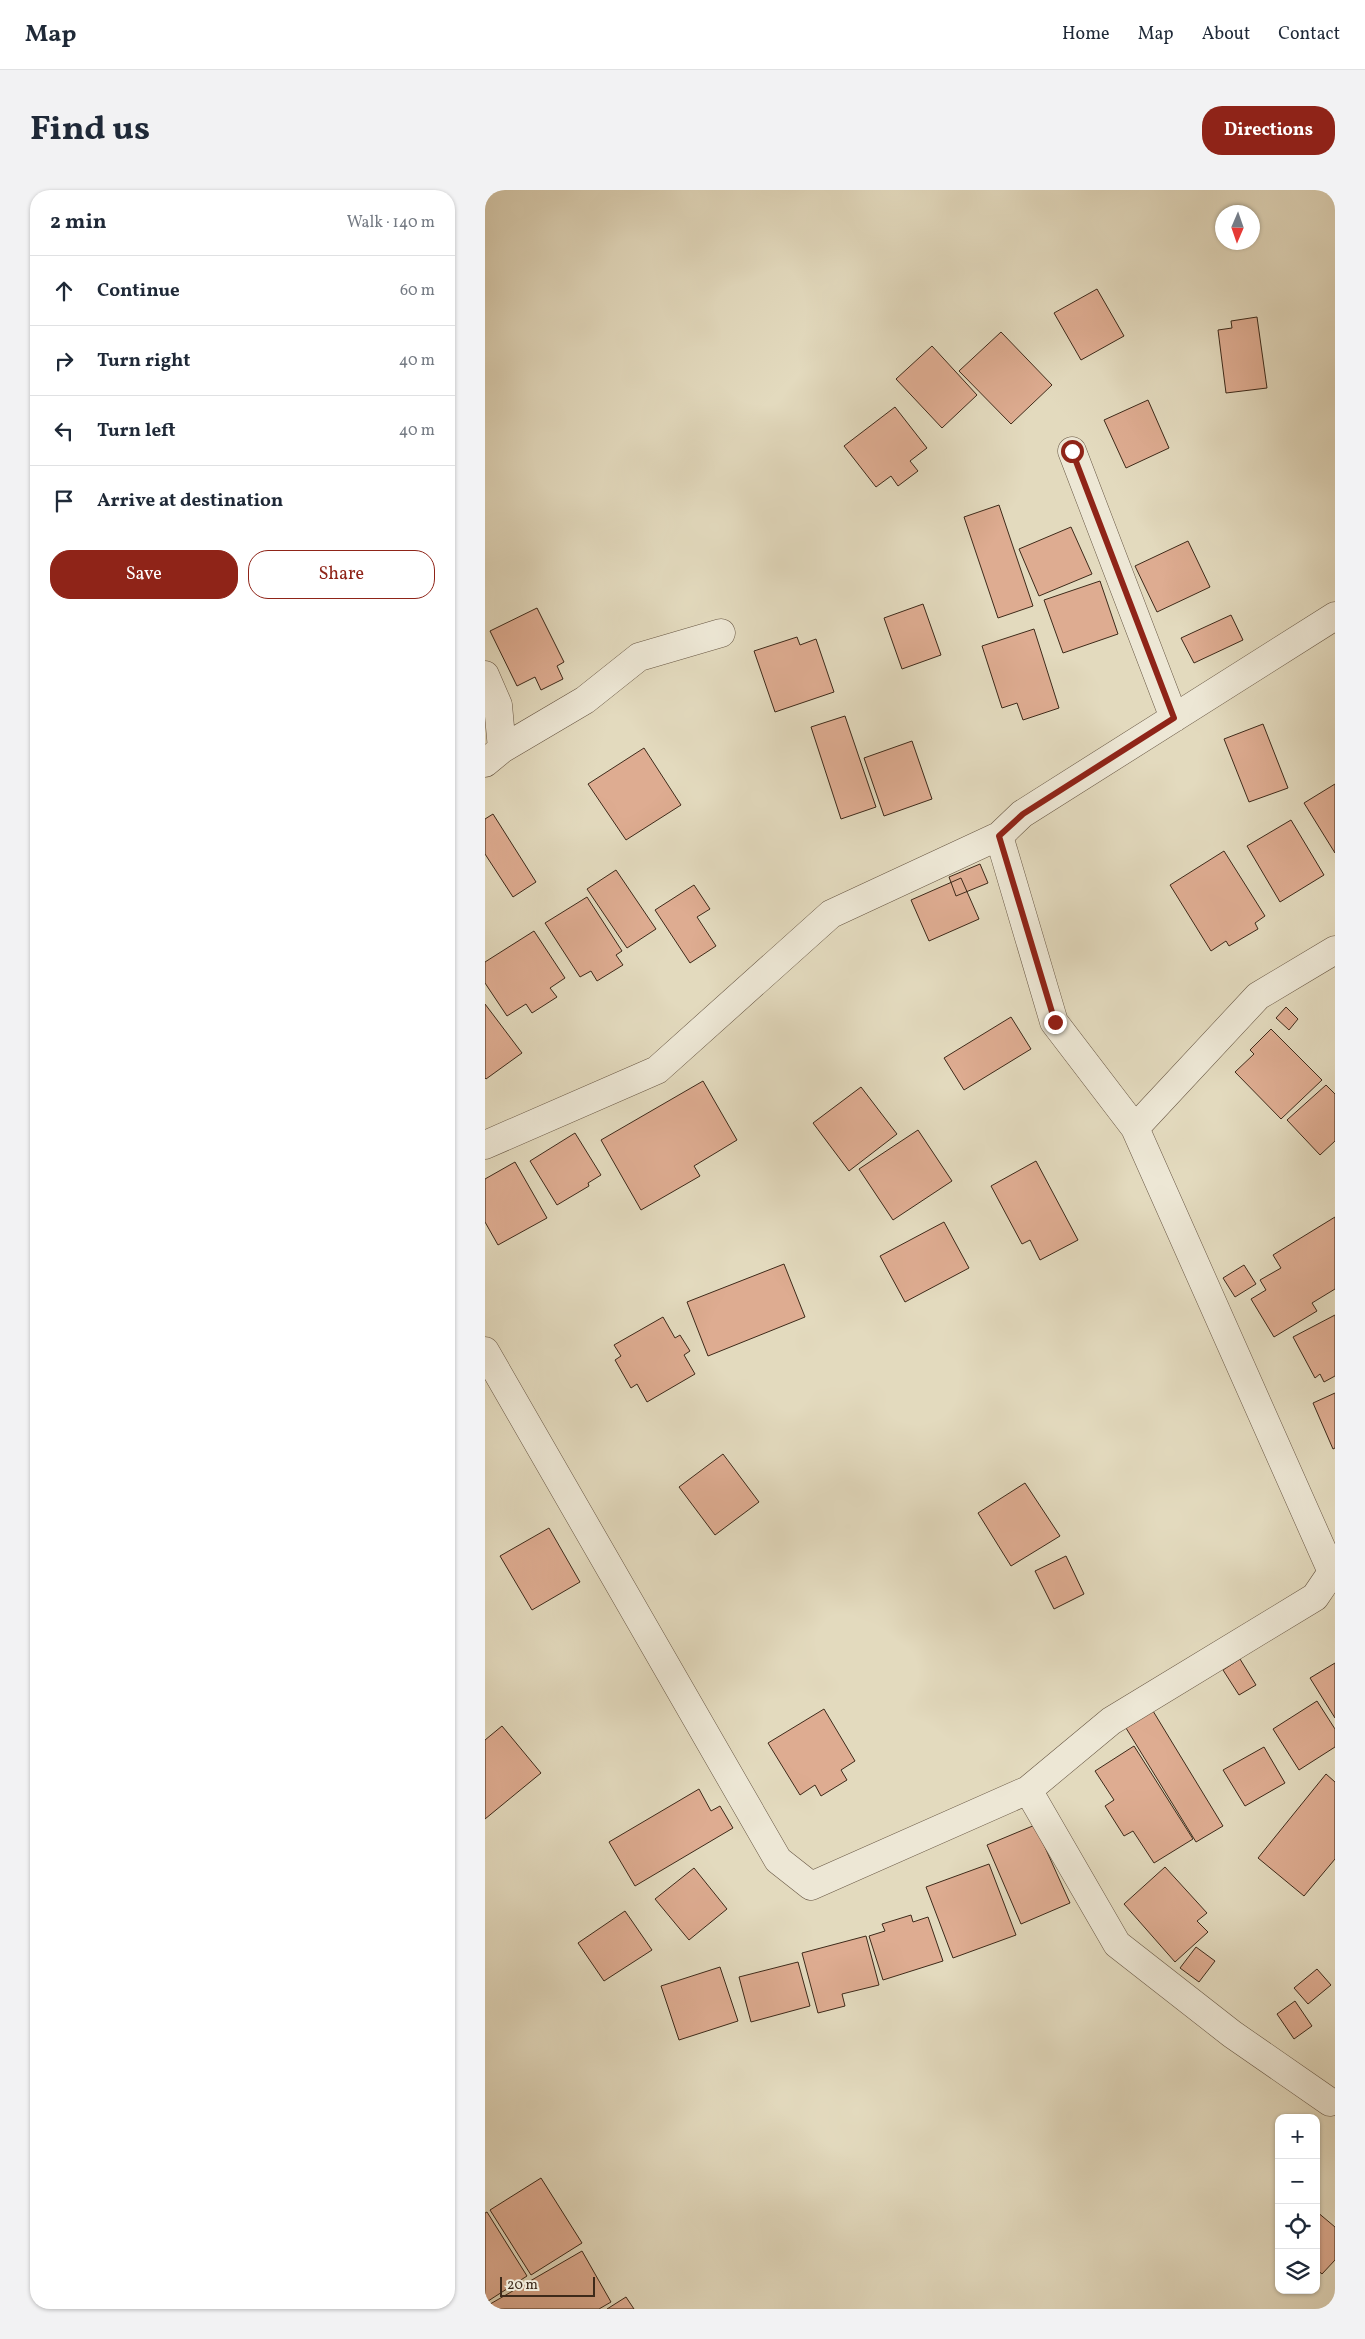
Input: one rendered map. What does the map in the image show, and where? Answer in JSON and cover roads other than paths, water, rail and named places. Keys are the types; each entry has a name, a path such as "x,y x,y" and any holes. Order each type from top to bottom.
{"street":[{"path":"1072,451 1174,718"},
{"path":"485,1145 657,1070 831,914 999,836 1023,814 1335,616"},
{"path":"493,756 585,700 639,657 721,633"},
{"path":"485,675 498,705 493,756"},
{"path":"485,1351 778,1860 811,1886 1028,1790 1111,1721 1315,1597 1332,1572 1135,1128 1055,1022 999,836"},
{"path":"1135,1128 1258,996 1335,950"},
{"path":"1028,1790 1117,1944 1232,2034 1330,2102"}]}
